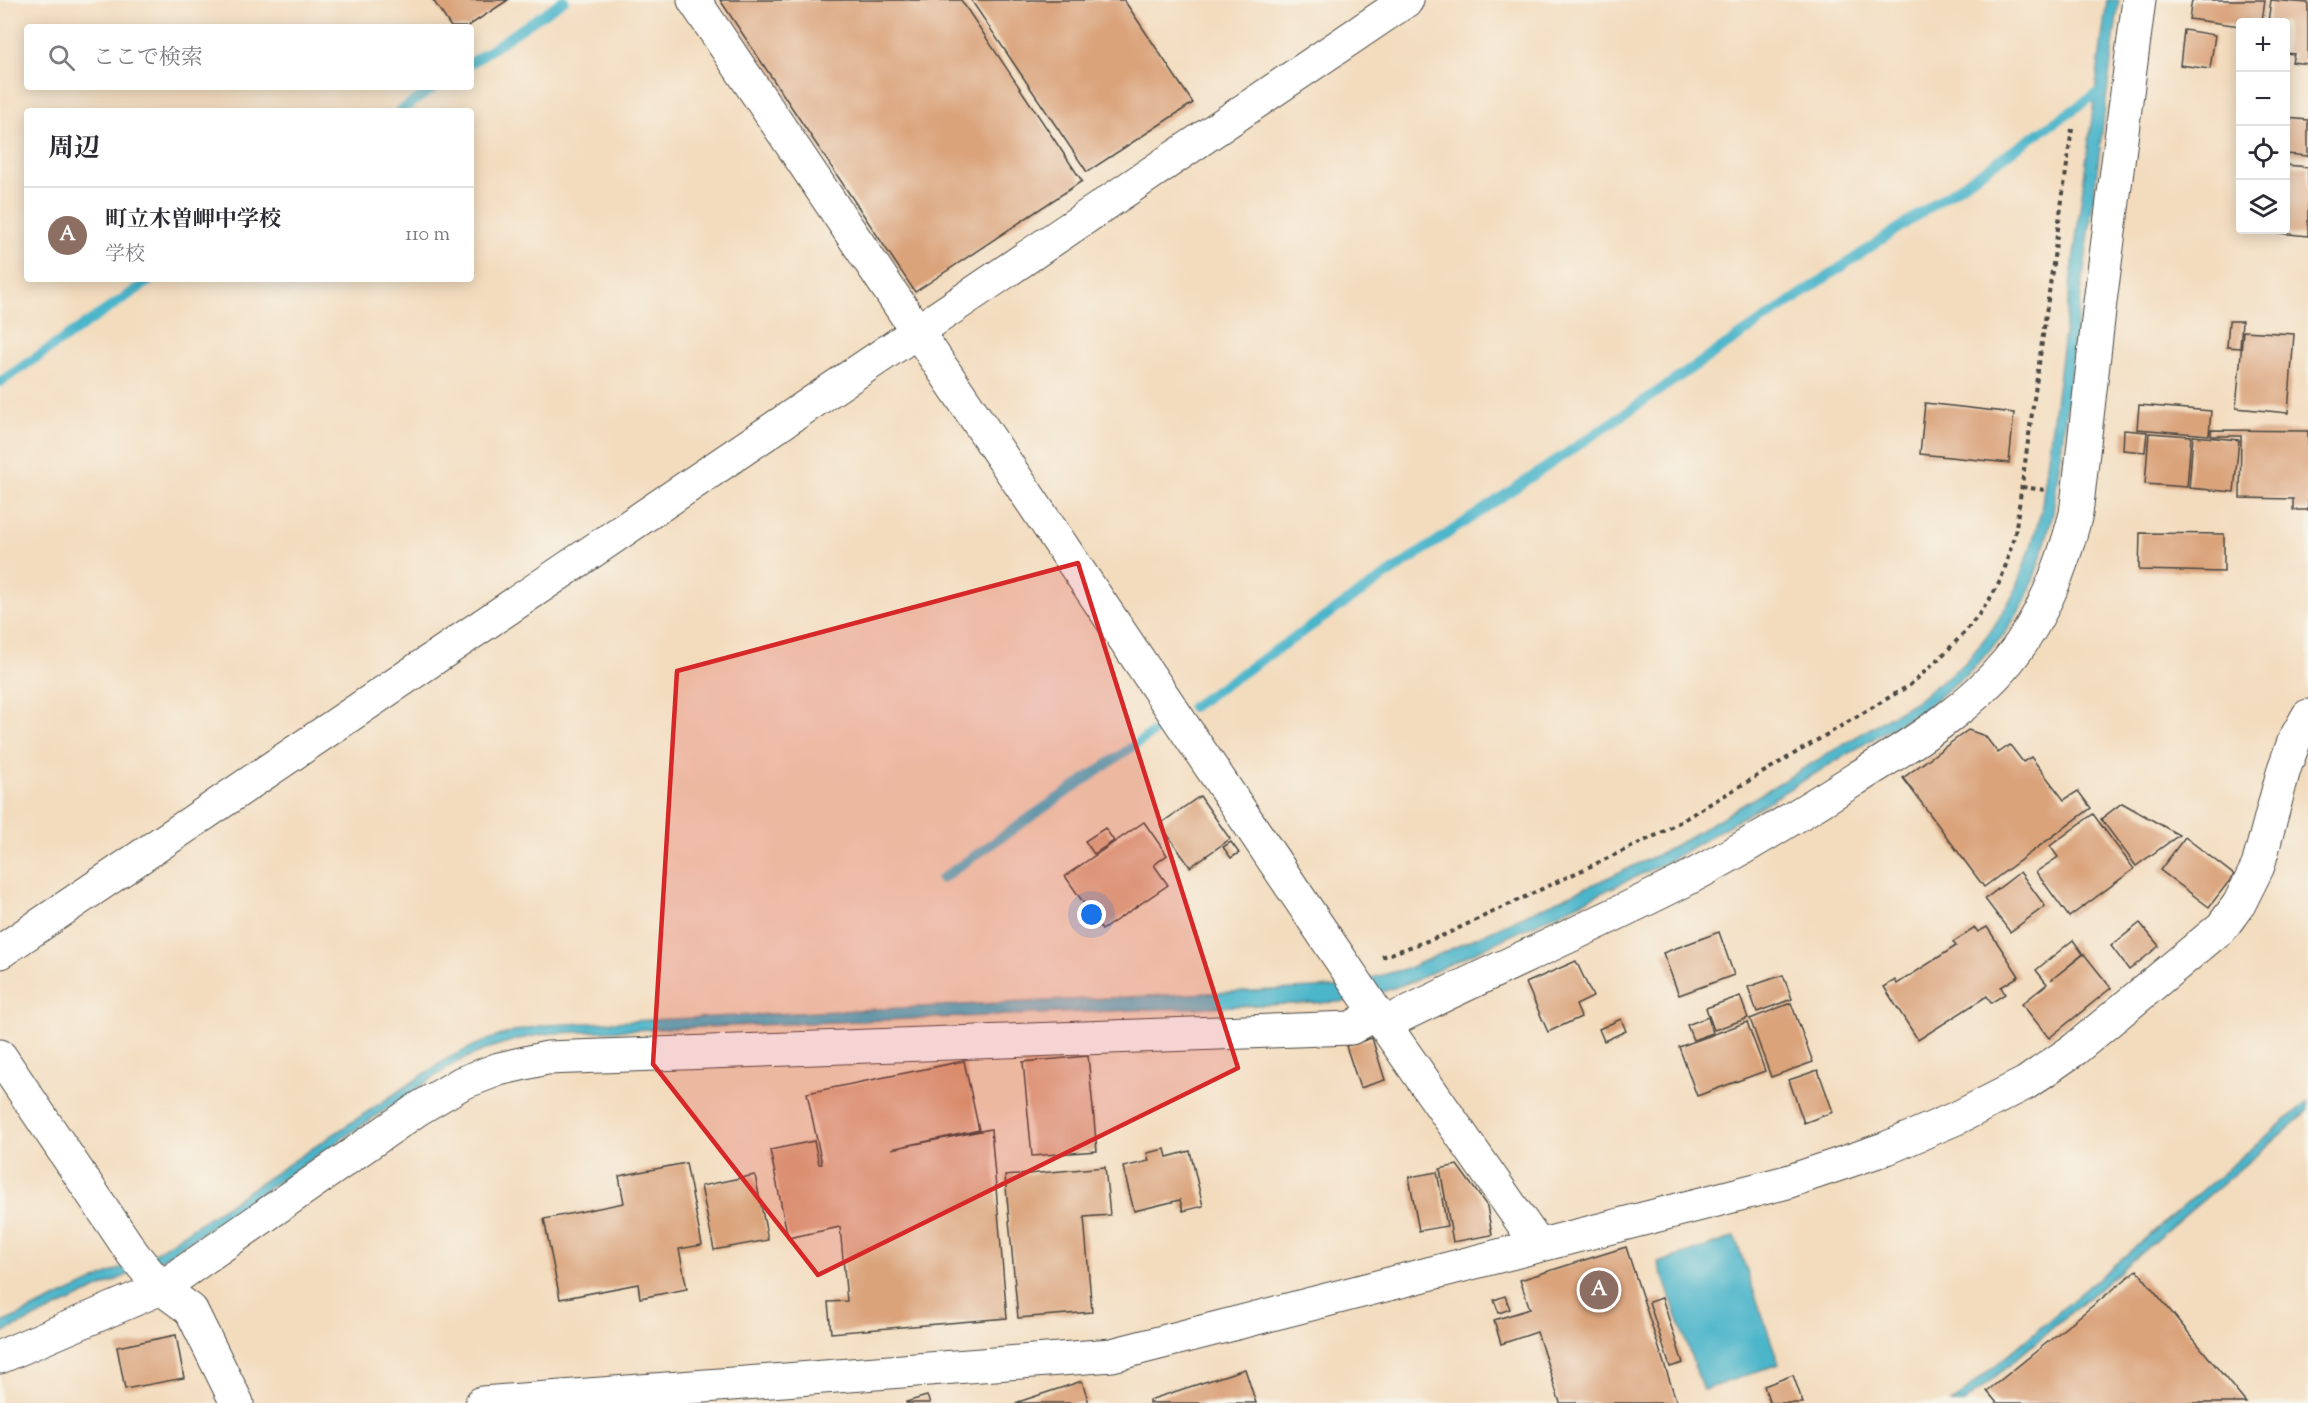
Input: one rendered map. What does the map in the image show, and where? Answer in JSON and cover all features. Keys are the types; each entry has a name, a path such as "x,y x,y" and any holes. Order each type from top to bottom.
{"street":[{"path":"694,0 1377,1014 1538,1245"},
{"path":"0,952 1407,0"},
{"path":"0,1357 148,1273 462,1083 499,1069 547,1058 1351,1028 1377,1014 1580,932 1683,880 1768,834 1928,734 1978,692 2008,661 2050,592 2067,548 2076,514 2100,302 2139,0"},
{"path":"482,1403 1112,1355 1787,1182 1887,1148 1962,1116 2026,1083 2075,1049 2222,927 2240,904 2258,866 2284,769 2295,739 2308,716"},
{"path":"0,1056 148,1273 191,1310 237,1403"}],"path":[{"path":"1350,974 1444,935 1661,833 1910,685 1941,657 1978,616 2000,581 2015,534 2072,129"},
{"path":"2022,487 2029,488"}],"highlighted area":[{"path":"1078,563 1238,1068 818,1275 653,1064 677,671"}],"water":[{"path":"2107,0 2119,0 2053,513 2027,598 2006,632 1971,671 1923,709 1669,861 1416,980 1382,992 1340,1002 554,1033 503,1044 455,1063 164,1258 0,1334 0,1324 156,1252 447,1059 495,1037 547,1025 1336,987 1409,968 1664,852 1916,701 1965,663 1993,628 2013,595 2041,512"},
{"path":"2308,1101 2308,1111 1964,1403 1951,1403"},
{"path":"1735,1237 1779,1364 1703,1390 1658,1263"}],"building":[{"path":"433,0 508,0 472,24 449,24"},
{"path":"720,0 961,0 1082,181 915,292"},
{"path":"971,0 1124,0 1193,103 1087,172"},
{"path":"2192,0 2265,0 2263,18 2236,18 2236,25 2189,19"},
{"path":"2271,0 2308,3 2308,64 2292,62 2294,54 2290,54 2290,18 2269,18"},
{"path":"2184,30 2215,35 2210,69 2180,65"},
{"path":"2290,118 2308,120 2308,156 2290,154"},
{"path":"2290,165 2308,167 2308,236 2289,234"},
{"path":"2229,321 2242,321 2240,348 2227,347"},
{"path":"2243,331 2294,334 2288,413 2236,408"},
{"path":"1925,403 2014,413 2009,463 1920,454"},
{"path":"2139,405 2211,411 2209,435 2137,429"},
{"path":"2124,430 2147,432 2145,452 2123,450"},
{"path":"2211,430 2308,431 2308,510 2293,510 2293,499 2240,498 2241,436 2211,436"},
{"path":"2149,433 2191,436 2187,487 2145,484"},
{"path":"2193,436 2239,440 2234,492 2189,488"},
{"path":"2140,533 2224,534 2224,572 2139,570"},
{"path":"1968,730 1985,736 1998,753 2010,745 2023,762 2031,757 2064,800 2078,791 2091,808 1984,887 1903,778"},
{"path":"1200,796 1230,839 1190,867 1160,824"},
{"path":"2122,803 2179,835 2136,866 2101,819"},
{"path":"2093,814 2134,869 2069,917 2036,872 2058,857 2050,846"},
{"path":"1144,822 1167,855 1154,865 1168,885 1102,930 1065,876"},
{"path":"1105,828 1114,841 1094,854 1085,841"},
{"path":"2185,837 2234,875 2209,907 2160,870"},
{"path":"1231,842 1239,853 1231,858 1223,847"},
{"path":"2020,872 2045,906 2010,932 1985,899"},
{"path":"2140,923 2159,946 2129,970 2111,946"},
{"path":"1987,927 2019,976 2001,987 2005,994 1991,1003 1987,996 1918,1040 1884,987 1895,980 1897,984 1956,946 1953,942 1975,928 1978,932"},
{"path":"1719,932 1734,975 1679,995 1663,953"},
{"path":"2073,940 2083,954 2051,980 2084,954 2111,988 2049,1038 2022,1004 2047,984 2036,970"},
{"path":"1576,961 1593,997 1576,1005 1581,1017 1548,1032 1526,983"},
{"path":"1783,975 1792,999 1757,1012 1748,987"},
{"path":"1740,996 1748,1018 1714,1030 1706,1008"},
{"path":"1791,1003 1813,1062 1771,1077 1750,1019"},
{"path":"1708,1017 1713,1033 1693,1040 1687,1025"},
{"path":"1621,1019 1626,1031 1604,1041 1599,1029"},
{"path":"1747,1022 1765,1071 1697,1096 1679,1047"},
{"path":"1372,1038 1385,1080 1360,1088 1346,1046"},
{"path":"1088,1056 1097,1151 1032,1156 1023,1062"},
{"path":"964,1061 979,1130 891,1149 991,1129 1007,1318 831,1333 828,1302 847,1301 840,1227 788,1238 770,1150 814,1141 819,1164 822,1164 807,1093"},
{"path":"1818,1070 1833,1112 1804,1123 1789,1080"},
{"path":"1165,1149 1167,1157 1190,1151 1203,1206 1183,1211 1180,1200 1134,1211 1123,1167 1149,1161 1147,1153"},
{"path":"686,1163 702,1245 679,1249 687,1289 640,1298 638,1284 560,1299 544,1219 624,1203 619,1176"},
{"path":"1457,1165 1487,1206 1492,1235 1453,1242 1440,1169"},
{"path":"1105,1167 1110,1215 1084,1217 1092,1312 1018,1318 1005,1176"},
{"path":"1437,1172 1447,1226 1419,1231 1409,1177"},
{"path":"755,1175 768,1240 714,1250 701,1186"},
{"path":"1626,1247 1677,1403 1560,1403 1537,1332 1501,1344 1494,1320 1530,1309 1520,1280"},
{"path":"2137,1270 2246,1403 1997,1403 1987,1391"},
{"path":"1505,1296 1510,1309 1499,1313 1494,1300"},
{"path":"1662,1298 1683,1363 1670,1367 1649,1302"},
{"path":"176,1335 184,1378 125,1389 117,1347"},
{"path":"1245,1369 1256,1403 1149,1403 1149,1400"},
{"path":"1793,1375 1803,1403 1770,1403 1764,1386"},
{"path":"1082,1381 1089,1403 1015,1403"},
{"path":"927,1396 930,1403 906,1403 906,1402"}],"waterway":[{"path":"474,61 564,0"},
{"path":"404,108 431,90"},
{"path":"1192,707 2095,95"},
{"path":"0,382 148,282"},
{"path":"941,879 1161,727"}],"place":[{"name":"町立木曽岬中学校","path":"1599,1290"}]}
